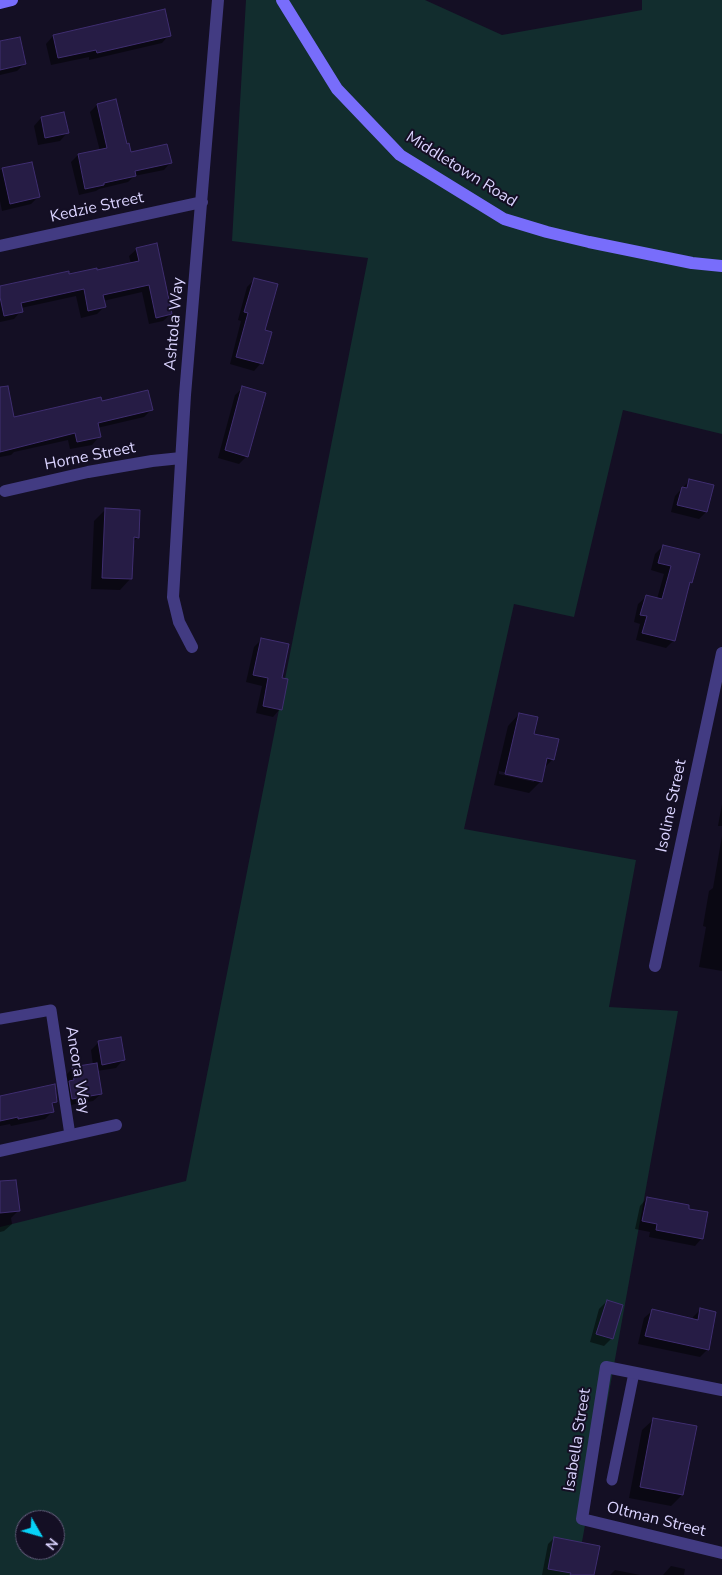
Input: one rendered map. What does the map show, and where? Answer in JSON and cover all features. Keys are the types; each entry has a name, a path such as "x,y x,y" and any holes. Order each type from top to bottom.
{"street":[{"path":"0,3 12,0"},
{"name":"Ashtola Way","path":"192,647 179,622 173,597 181,458 218,0"},
{"name":"Middletown Road","path":"282,0 337,89 400,155 504,219 589,242 692,263 722,266"},
{"name":"Kedzie Street","path":"0,246 202,202"},
{"name":"Horne Street","path":"5,491 88,472 181,458"},
{"name":"Isoline Street","path":"655,966 722,653"},
{"path":"0,1151 116,1125"},
{"name":"Isabella Street","path":"582,1519 606,1367 634,1373"},
{"path":"634,1373 722,1390"},
{"name":"Oltman Street","path":"582,1519 722,1553"}],"lane":[{"name":"Ancora Way","path":"0,1019 51,1010 70,1135"},
{"path":"612,1480 634,1373"}],"green space":[{"path":"246,0 425,0 502,35 642,10 642,0 722,0 722,434 623,410 574,617 514,604 464,829 636,860 609,1007 678,1011 576,1575 0,1575 0,1227 186,1181 368,258 232,241"}],"building":[{"path":"165,9 171,36 97,53 96,50 58,58 53,35"},
{"path":"20,37 26,64 0,70 0,41"},
{"path":"116,99 127,144 129,143 131,152 167,144 172,163 135,171 136,176 85,189 78,154 107,148 97,104"},
{"path":"64,112 69,133 45,138 41,117"},
{"path":"32,162 40,197 10,204 2,168"},
{"path":"157,243 172,314 156,318 149,285 103,295 106,307 88,311 84,289 21,303 23,312 4,316 0,286 69,271 69,274 139,261 136,248"},
{"path":"254,278 278,284 265,330 272,332 263,364 236,357 248,313 244,312"},
{"path":"8,386 14,417 101,397 102,401 148,390 153,410 98,423 101,437 77,442 75,433 0,452 0,387"},
{"path":"242,386 266,393 248,457 225,450"},
{"path":"689,479 714,485 707,512 677,505 682,487 687,488"},
{"path":"105,508 140,510 139,538 134,537 132,579 102,578"},
{"path":"663,545 700,554 692,583 690,582 675,641 642,633 647,616 640,615 646,595 662,599 671,566 658,563"},
{"path":"261,638 289,644 282,678 288,679 282,710 263,706 268,678 253,675"},
{"path":"519,713 538,717 534,734 559,739 554,760 547,758 542,782 505,774"},
{"path":"121,1037 125,1060 102,1065 98,1041"},
{"path":"97,1063 102,1094 72,1099 69,1081 74,1080 72,1067"},
{"path":"55,1084 57,1102 52,1103 54,1112 0,1121 0,1096"},
{"path":"16,1180 20,1211 0,1213 0,1181"},
{"path":"647,1197 689,1205 689,1209 708,1212 703,1239 656,1230 657,1224 642,1221"},
{"path":"607,1300 623,1305 613,1339 596,1334"},
{"path":"700,1308 716,1312 709,1350 645,1336 652,1309 698,1320"},
{"path":"653,1418 697,1426 683,1495 640,1487"},
{"path":"554,1537 600,1546 594,1575 570,1575 571,1573 548,1569"}]}
